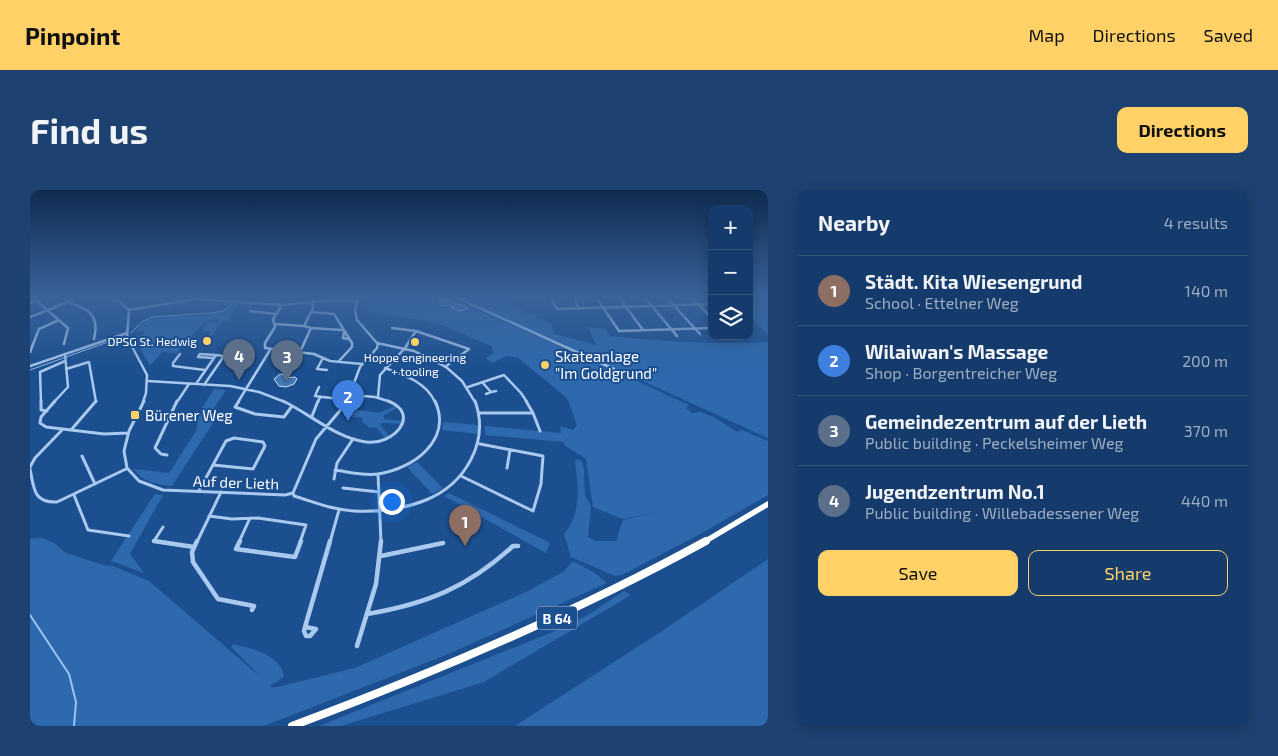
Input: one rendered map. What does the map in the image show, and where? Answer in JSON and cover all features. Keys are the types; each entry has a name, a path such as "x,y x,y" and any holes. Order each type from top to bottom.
{"highway":[{"name":"B 64","path":"292,726 441,668 548,622 654,570 768,504"}],"street":[{"path":"30,352 38,329 57,321"},
{"path":"60,321 68,328 64,344"},
{"path":"94,321 96,331 94,338"},
{"path":"64,429 35,458 30,468 38,498 41,501 57,502 126,468 123,453 128,433 146,396 148,381 144,366 128,340 127,334 130,321"},
{"path":"274,321 275,324 264,346 270,350 314,354 338,362 362,364"},
{"path":"304,326 306,321"},
{"path":"338,321 343,331 342,338 349,339 352,343 352,347 338,362"},
{"path":"293,493 312,446 327,425 341,411 351,395 356,376 362,364 377,348 378,343 358,321"},
{"path":"508,321 614,369"},
{"path":"612,321 619,331 708,328"},
{"path":"637,321 644,330"},
{"path":"664,321 677,336"},
{"path":"689,321 700,334"},
{"path":"275,324 343,331"},
{"path":"293,364 291,362 311,328"},
{"path":"392,328 416,331 469,349 445,367"},
{"path":"378,397 378,381 384,368 405,348 416,331"},
{"path":"47,411 41,410 40,372 65,357 102,340 127,334"},
{"name":"Auf der Lieth","path":"126,468 134,478 150,487 163,490 285,495 293,493 294,496 339,510 381,510 406,507 426,500 442,492 461,476 473,459 480,444 479,413 468,387 445,367 428,357 405,348 378,343"},
{"path":"270,350 235,407 236,409 284,417 292,406"},
{"path":"180,354 172,364 173,366 205,370"},
{"path":"204,385 224,356 198,357 200,354 215,356"},
{"path":"196,384 215,356"},
{"path":"30,366 65,357"},
{"path":"65,357 68,387 41,417 40,423 46,427 104,434 128,433"},
{"path":"323,358 317,369 327,370"},
{"path":"66,369 89,362 96,398 96,402 71,430"},
{"path":"335,470 378,474 412,463 426,452 438,435 441,419 432,396 419,384 384,368"},
{"path":"468,387 504,375 521,393 533,413 540,431"},
{"path":"148,381 189,383 264,393 312,416 353,439 366,443 383,442 398,433 403,422 402,412 391,402 378,397 351,395"},
{"path":"482,382 491,392"},
{"path":"167,455 161,454 155,448 177,401 189,383"},
{"path":"319,388 315,396 339,399"},
{"path":"486,394 496,391"},
{"path":"312,416 320,397"},
{"path":"479,413 533,413"},
{"path":"199,491 213,465 226,441 229,439 253,440 265,446 253,469 213,465"},
{"path":"334,479 340,456 353,439"},
{"path":"461,476 533,511 541,484 543,456 480,444"},
{"path":"508,468 510,450"},
{"path":"82,456 95,484"},
{"path":"357,646 376,585 381,556 381,510 378,474"},
{"path":"343,488 380,492"},
{"path":"221,492 194,547 193,562 218,599 254,606 252,610"},
{"path":"74,495 88,530 129,536"},
{"path":"305,627 339,510"},
{"path":"210,516 240,520 250,518 306,525 294,557 236,549 250,518"},
{"path":"163,527 154,541 194,547"},
{"path":"381,556 443,543"},
{"path":"367,614 409,607 462,586 494,565 513,546 518,546"}],"shaded area":[{"path":"145,321 205,321 177,353 162,352 150,366 135,339 145,333 143,331 136,331"},
{"path":"218,321 225,321 222,322 210,338 207,337 211,332 202,331 209,322 218,323"},
{"path":"425,321 502,321 564,348 559,353 563,356 584,362 580,359 585,357 689,405 686,408 692,413 700,412 714,417 737,432 742,430 768,441 768,495 704,532 622,575 615,576 571,557 564,534 570,526 576,508 578,490 575,461 577,459 582,461 585,495 591,506 588,537 596,541 616,541 623,520 655,512 623,519 593,507 586,459 564,445 564,442 485,435 485,426 561,433 560,426 573,430 577,425 567,398 517,357 506,356 493,363 486,358 494,353 491,346 437,323"},
{"path":"511,321 545,321 551,324 554,334 596,345 588,327 606,329 610,336 709,343 768,342 768,438"},
{"path":"754,321 768,321 768,334"},
{"path":"214,389 226,390 209,416 215,420 172,486 156,484 141,477 134,469 169,473 196,431 200,411"},
{"path":"395,406 397,408 383,416 385,419 401,421 401,424 383,423 380,425 390,437 386,439 376,427 370,428 362,422 362,418 344,416 350,409 379,413"},
{"path":"443,422 479,425 478,434 442,430"},
{"path":"417,462 443,488 432,494 407,467"},
{"path":"449,493 550,543 546,553 444,496"},
{"path":"155,494 163,495 130,554 144,573 111,561"},
{"path":"42,538 54,543 66,553 103,565 113,566 149,581 263,679 231,647 233,644 271,657 277,662 284,676 270,685 273,688 355,668 526,592 563,572 573,561 595,573 607,583 446,655 264,726 30,726 30,539"},
{"path":"768,559 768,726 515,726 659,633"},
{"path":"624,591 631,595 484,682 341,726 319,726 555,631 588,615"}],"building":[{"path":"280,374 284,375 285,378 295,377 297,379 294,384 286,387 279,386 274,379"}],"waterway":[{"path":"131,333 144,321"},
{"path":"30,370 122,337"},
{"path":"30,615 69,674 76,702 74,726"}],"place":[{"name":"DPSG St. Hedwig","path":"207,341"},
{"name":"Hoppe engineering + tooling","path":"415,342"},
{"name":"Skateanlage \"Im Goldgrund\"","path":"545,365"},
{"name":"Jugendzentrum No.1","path":"239,380"},
{"name":"Gemeindezentrum auf der Lieth","path":"287,381"},
{"name":"Bürener Weg","path":"135,415"},
{"name":"Wilaiwan's Massage","path":"348,421"},
{"name":"Städt. Kita Wiesengrund","path":"465,546"}]}
